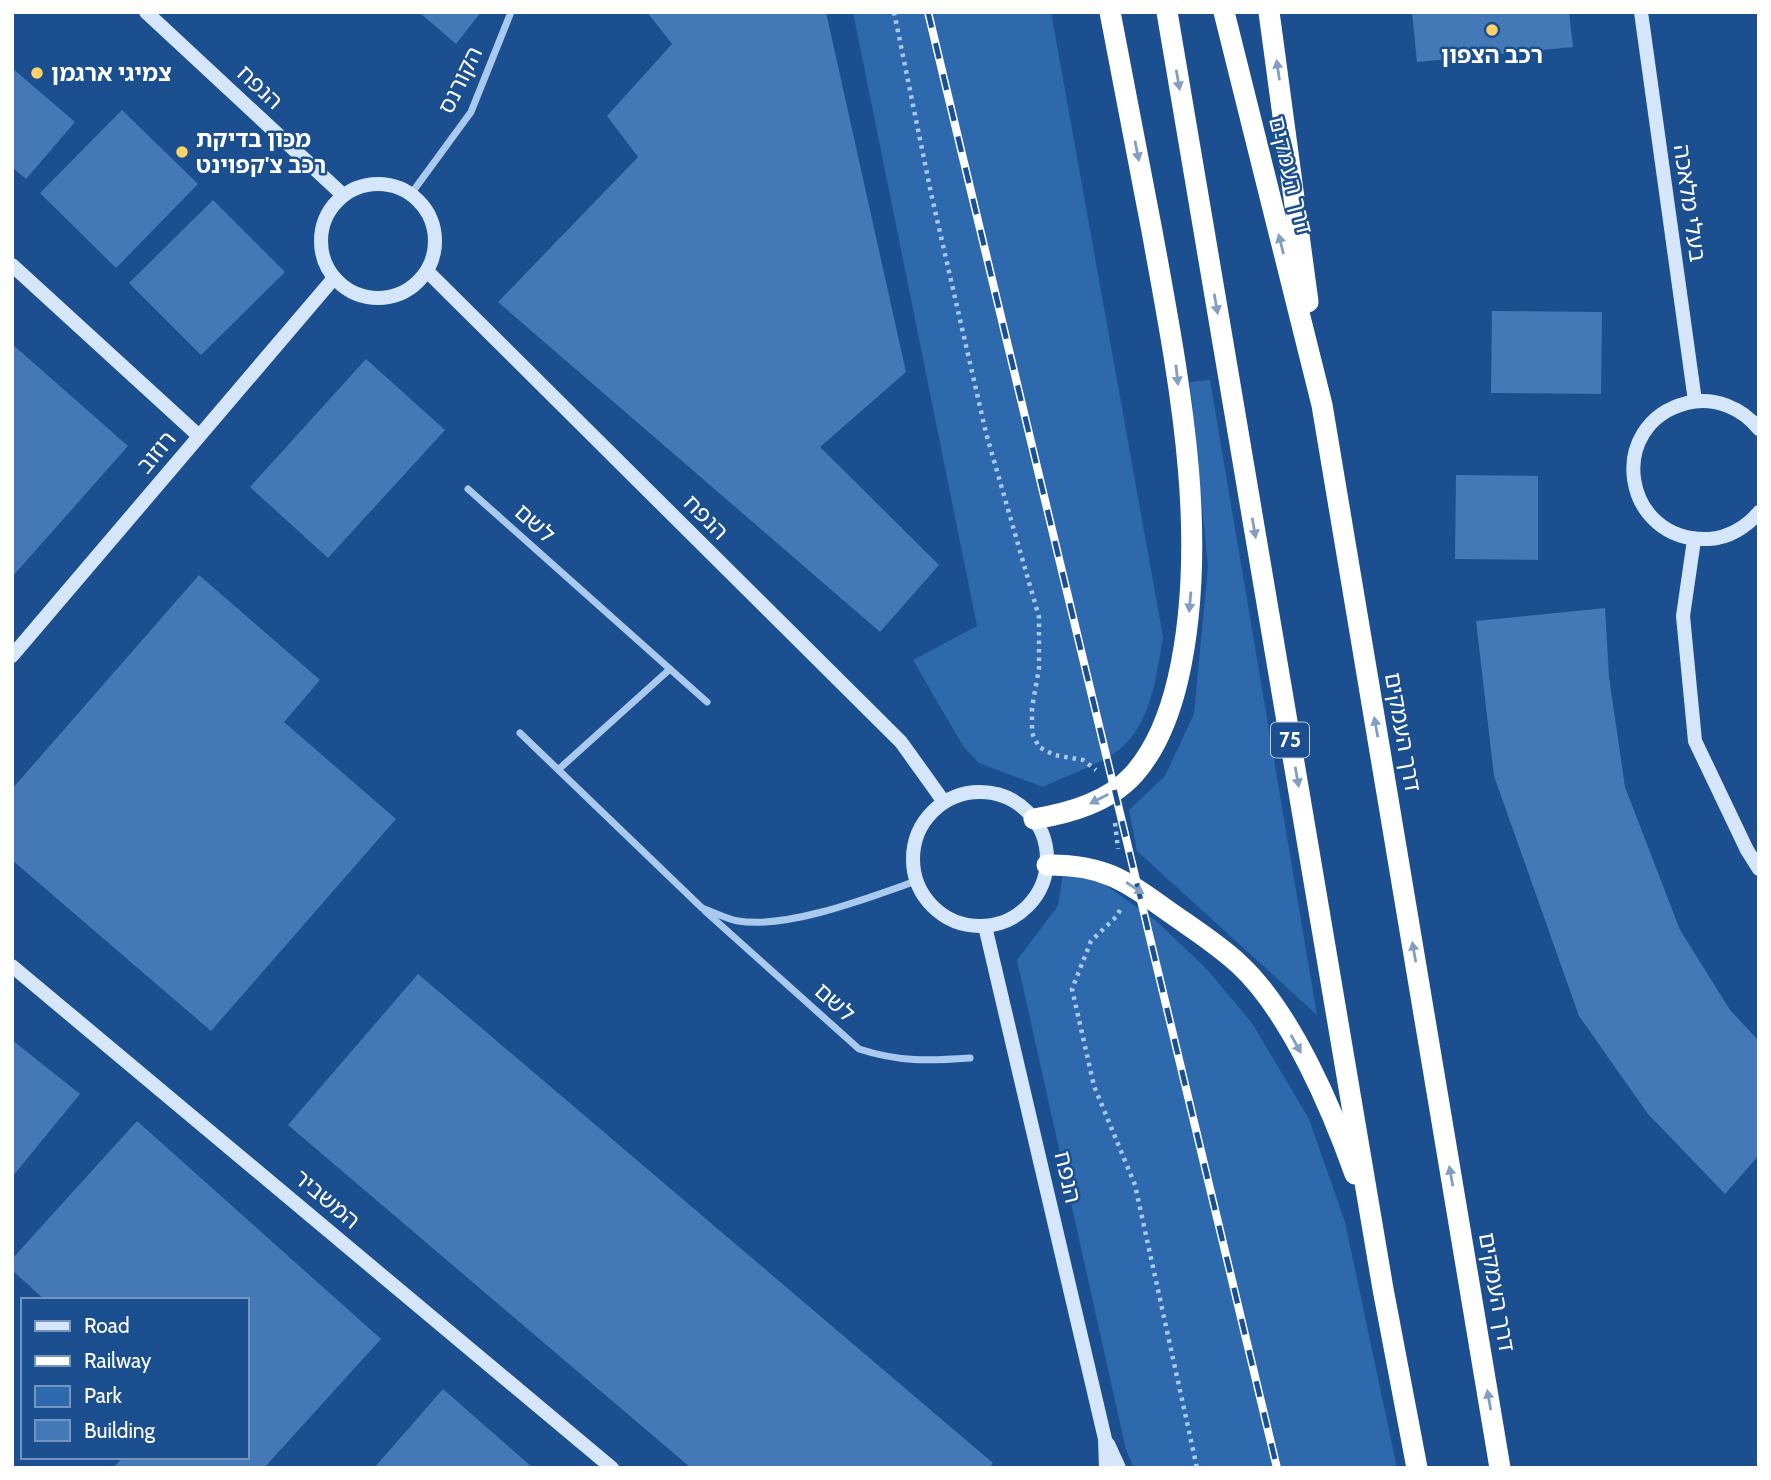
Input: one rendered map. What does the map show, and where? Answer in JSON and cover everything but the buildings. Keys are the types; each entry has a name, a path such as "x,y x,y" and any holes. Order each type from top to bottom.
{"highway":[{"path":"1034,819 1054,816 1100,801 1133,775 1154,746 1171,709 1187,639 1193,567 1177,366 1110,12"},
{"name":"75","path":"1167,12 1383,1289 1417,1468"},
{"name":"דרך העמקים","path":"1224,12 1322,405 1500,1468"},
{"path":"1269,12 1322,405"},
{"path":"1047,865 1070,865 1119,878 1177,916 1241,966 1276,1008 1321,1089 1354,1172 1383,1289"}],"street":[{"name":"הנפח","path":"146,12 343,195"},
{"name":"הקורנס","path":"411,194 471,112 511,12"},
{"name":"בעלי מלאכה","path":"1640,12 1695,401"},
{"path":"376,184 411,194 431,221 435,238 433,256 427,271 415,285 400,294 382,299 363,297 347,290 334,278 324,262 320,244 322,226 330,209 343,195 376,184"},
{"path":"12,265 200,436"},
{"name":"הנפח","path":"427,271 901,742 944,802"},
{"name":"רוזוב","path":"12,656 334,278"},
{"path":"1759,429 1740,411 1718,402 1695,401 1673,407 1654,419 1640,438 1633,459 1633,481 1640,503 1654,521 1672,534 1694,540 1717,539 1739,530 1759,512"},
{"name":"לשם","path":"468,489 707,702"},
{"path":"1694,540 1683,615 1695,741 1747,850 1759,869"},
{"path":"558,769 670,669"},
{"name":"לשם","path":"520,733 702,908 859,1049 885,1057 919,1061 970,1058"},
{"path":"983,792 1002,795 1020,805 1034,819 1047,849 1047,865 1043,883 1033,900 1020,913 1003,922 985,926 963,924 943,915 927,900 916,881 912,859 916,836 927,817 944,802 963,794 983,792"},
{"name":"לשם","path":"702,908 736,920 775,922 859,901 916,881"},
{"name":"הנפח","path":"985,926 1105,1439 1106,1468"},
{"name":"המשביר","path":"12,966 612,1468"},
{"name":"הנפח","path":"1105,1439 1119,1468"}],"path":[{"path":"894,12 931,193 986,433 1039,617 1040,668 1034,690 1032,733 1038,747 1054,755 1083,760 1103,776 1109,794 1121,867 1121,909 1091,941 1072,989 1094,1086 1135,1185 1198,1468"}],"green space":[{"path":"853,12 1051,12 1163,637 1150,702 1136,731 1126,744 1096,764 1043,787 979,763 963,746 913,660 977,626"},
{"path":"1210,380 1317,1015 1137,851 1129,810 1165,776 1194,714 1208,566 1190,382"},
{"path":"1063,874 1103,883 1156,921 1205,967 1252,1023 1309,1119 1345,1222 1397,1468 1134,1468 1126,1450 1017,960 1058,906"}],"railway":[{"path":"928,12 1277,1468"}],"place":[{"name":"רכב הצפון","path":"1492,30"},
{"name":"צמיגי ארגמן","path":"37,73"},
{"name":"מכון בדיקת רכב צ'קפוינט","path":"182,152"}]}
